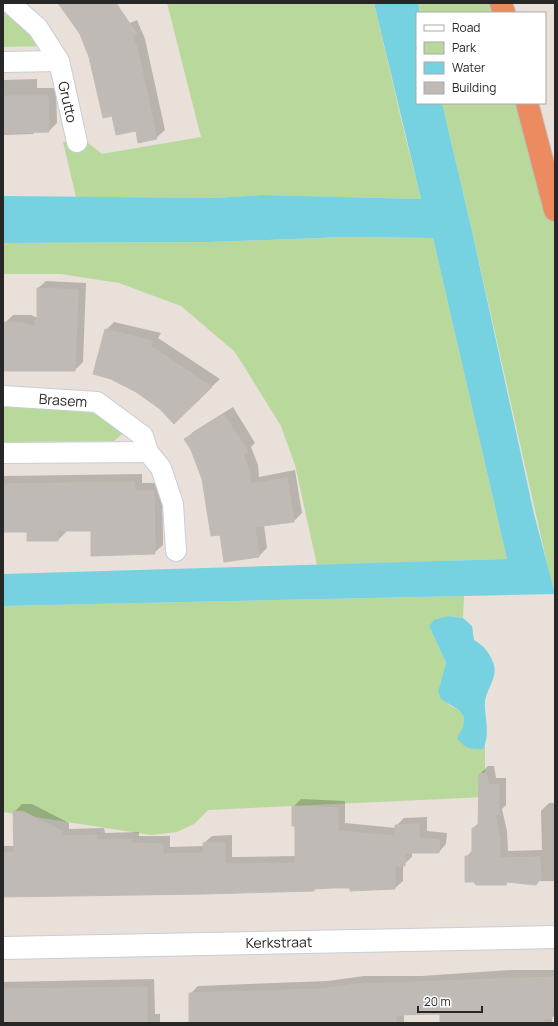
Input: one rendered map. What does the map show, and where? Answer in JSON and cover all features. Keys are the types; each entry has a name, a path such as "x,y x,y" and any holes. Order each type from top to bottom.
{"highway":[{"path":"527,104 555,210"}],"street":[{"name":"Grutto","path":"10,3 38,28 58,61 77,142"},
{"path":"3,62 58,61"},
{"name":"Brasem","path":"3,396 97,402 143,436 148,452 161,468 173,504 176,551"},
{"path":"3,453 148,452"},
{"name":"Kerkstraat","path":"3,948 555,937"}],"green space":[{"path":"167,3 374,3 421,199 264,195 213,198 76,197 63,142 83,139 102,154 201,137"},
{"path":"418,3 509,3 511,12 420,12"},
{"path":"3,9 21,19 42,46 3,47"},
{"path":"442,104 533,104 555,198 555,591 551,581"},
{"path":"346,237 433,238 507,559 317,565 295,465 281,426 235,352 181,306 119,283 61,274 3,274 3,243 210,242"},
{"path":"3,405 56,407 84,411 96,414 106,419 123,433 114,441 3,442"},
{"path":"464,596 463,618 449,616 429,626 446,663 438,691 449,705 459,710 464,717 463,727 482,749 485,745 485,797 208,810 194,824 177,832 151,835 3,812 3,606"}],"water":[{"path":"374,3 418,3 420,12 416,12 416,104 442,104 472,231 534,514 555,594 3,606 3,574 507,559 433,238 346,237 210,242 3,243 3,196 213,198 264,195 421,199"},
{"path":"449,616 463,618 472,626 474,640 488,652 493,662 495,672 494,677 485,701 487,737 483,749 468,748 457,738 463,727 464,717 459,710 441,699 438,691 446,663 429,626 434,620"}],"building":[{"path":"58,3 116,3 137,34 132,36 137,47 157,139 138,143 136,131 116,135 112,116 103,118 89,57 80,34"},
{"path":"3,96 48,96 49,132 3,133"},
{"path":"37,288 78,290 75,371 3,371 4,322 22,323 35,327 35,320 37,320"},
{"path":"105,329 153,341 151,346 212,387 174,424 160,409 136,392 111,379 93,374"},
{"path":"224,414 248,452 243,454 250,474 251,484 287,478 294,522 255,527 259,557 224,562 220,535 211,536 202,479 191,450 184,439"},
{"path":"134,482 135,491 154,491 155,554 91,556 91,531 63,531 58,529 58,541 27,541 27,532 3,532 3,484"},
{"path":"486,773 489,785 499,785 499,814 495,814 500,839 500,858 540,857 541,878 536,885 507,882 506,885 476,885 474,882 465,882 465,856 472,856 472,828 478,828 479,774"},
{"path":"292,806 338,808 338,831 395,836 395,825 419,824 419,838 440,840 439,853 405,853 405,866 395,866 395,889 350,891 350,888 332,888 314,889 314,891 205,894 3,897 3,853 14,853 13,811 24,812 62,831 62,836 97,835 97,840 132,839 132,843 163,844 163,854 204,853 203,843 225,843 225,864 295,863 295,826 292,826"},
{"path":"555,977 555,1008 552,1008 552,1019 544,1018 544,1023 440,1023 440,1014 396,1015 396,1023 189,1023 189,993 320,989 356,984"},
{"path":"147,987 147,1023 3,1023 3,989"}]}
